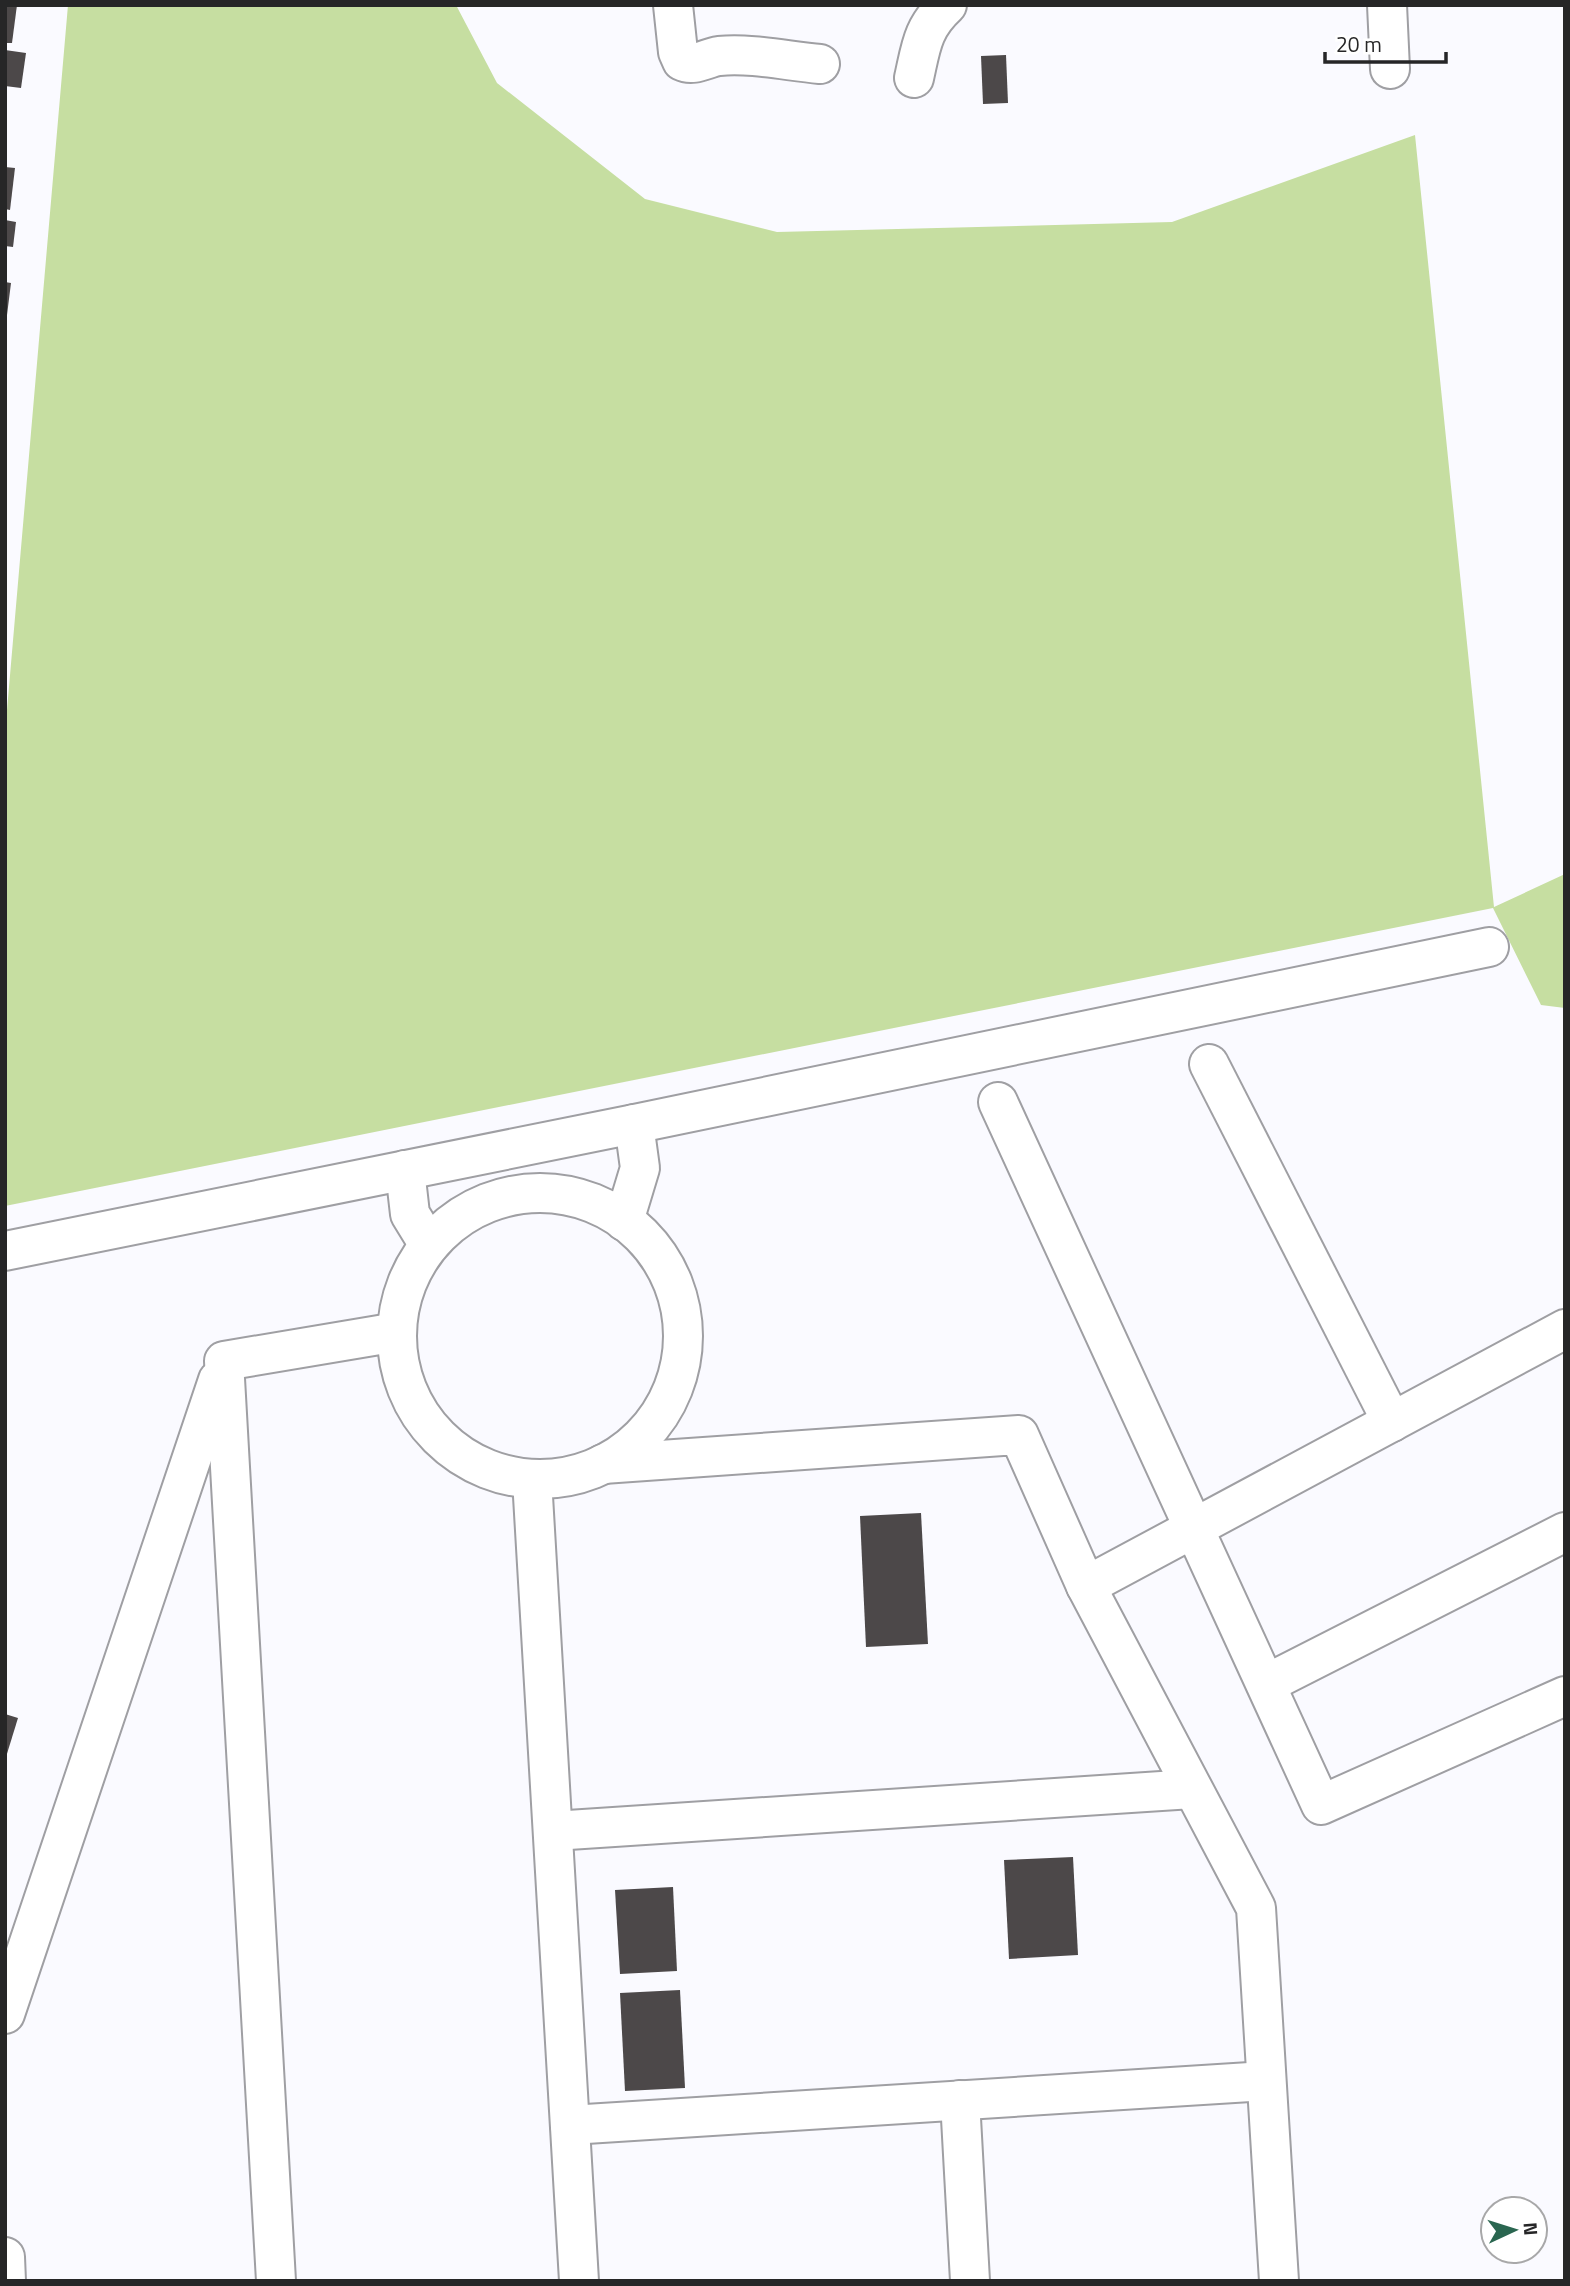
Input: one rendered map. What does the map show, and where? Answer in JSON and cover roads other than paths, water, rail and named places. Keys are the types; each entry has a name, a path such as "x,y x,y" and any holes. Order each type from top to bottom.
{"street":[{"path":"673,5 678,52 682,61 688,64 717,57 736,56 820,64"},
{"path":"914,78 924,33 932,19 947,5"},
{"path":"1387,5 1390,69"},
{"path":"5,1251 634,1125 1489,947"},
{"path":"1209,1064 1392,1422"},
{"path":"998,1102 1321,1805 1565,1696"},
{"path":"624,1221 640,1168 634,1125"},
{"path":"405,1170 410,1214 429,1245"},
{"path":"550,1193 580,1198 608,1210 624,1221 655,1251 670,1278 680,1307 682,1337 679,1368 669,1397 654,1422 634,1445 603,1464 552,1480 492,1472 465,1459 442,1441 424,1420 409,1395 400,1368 397,1332 399,1311 407,1283 419,1258 437,1236 461,1215 489,1202 519,1194 550,1193"},
{"path":"1086,1586 1565,1329"},
{"path":"224,1362 397,1332"},
{"path":"5,2014 224,1362"},
{"path":"224,1362 276,2281"},
{"path":"603,1464 1019,1435 1086,1586 1256,1909 1279,2281"},
{"path":"532,1479 579,2281"},
{"path":"1266,1684 1565,1532"},
{"path":"553,1831 1192,1789"},
{"path":"570,2125 1266,2081"},
{"path":"960,2100 970,2281"},
{"path":"5,2257 6,2281"}]}
